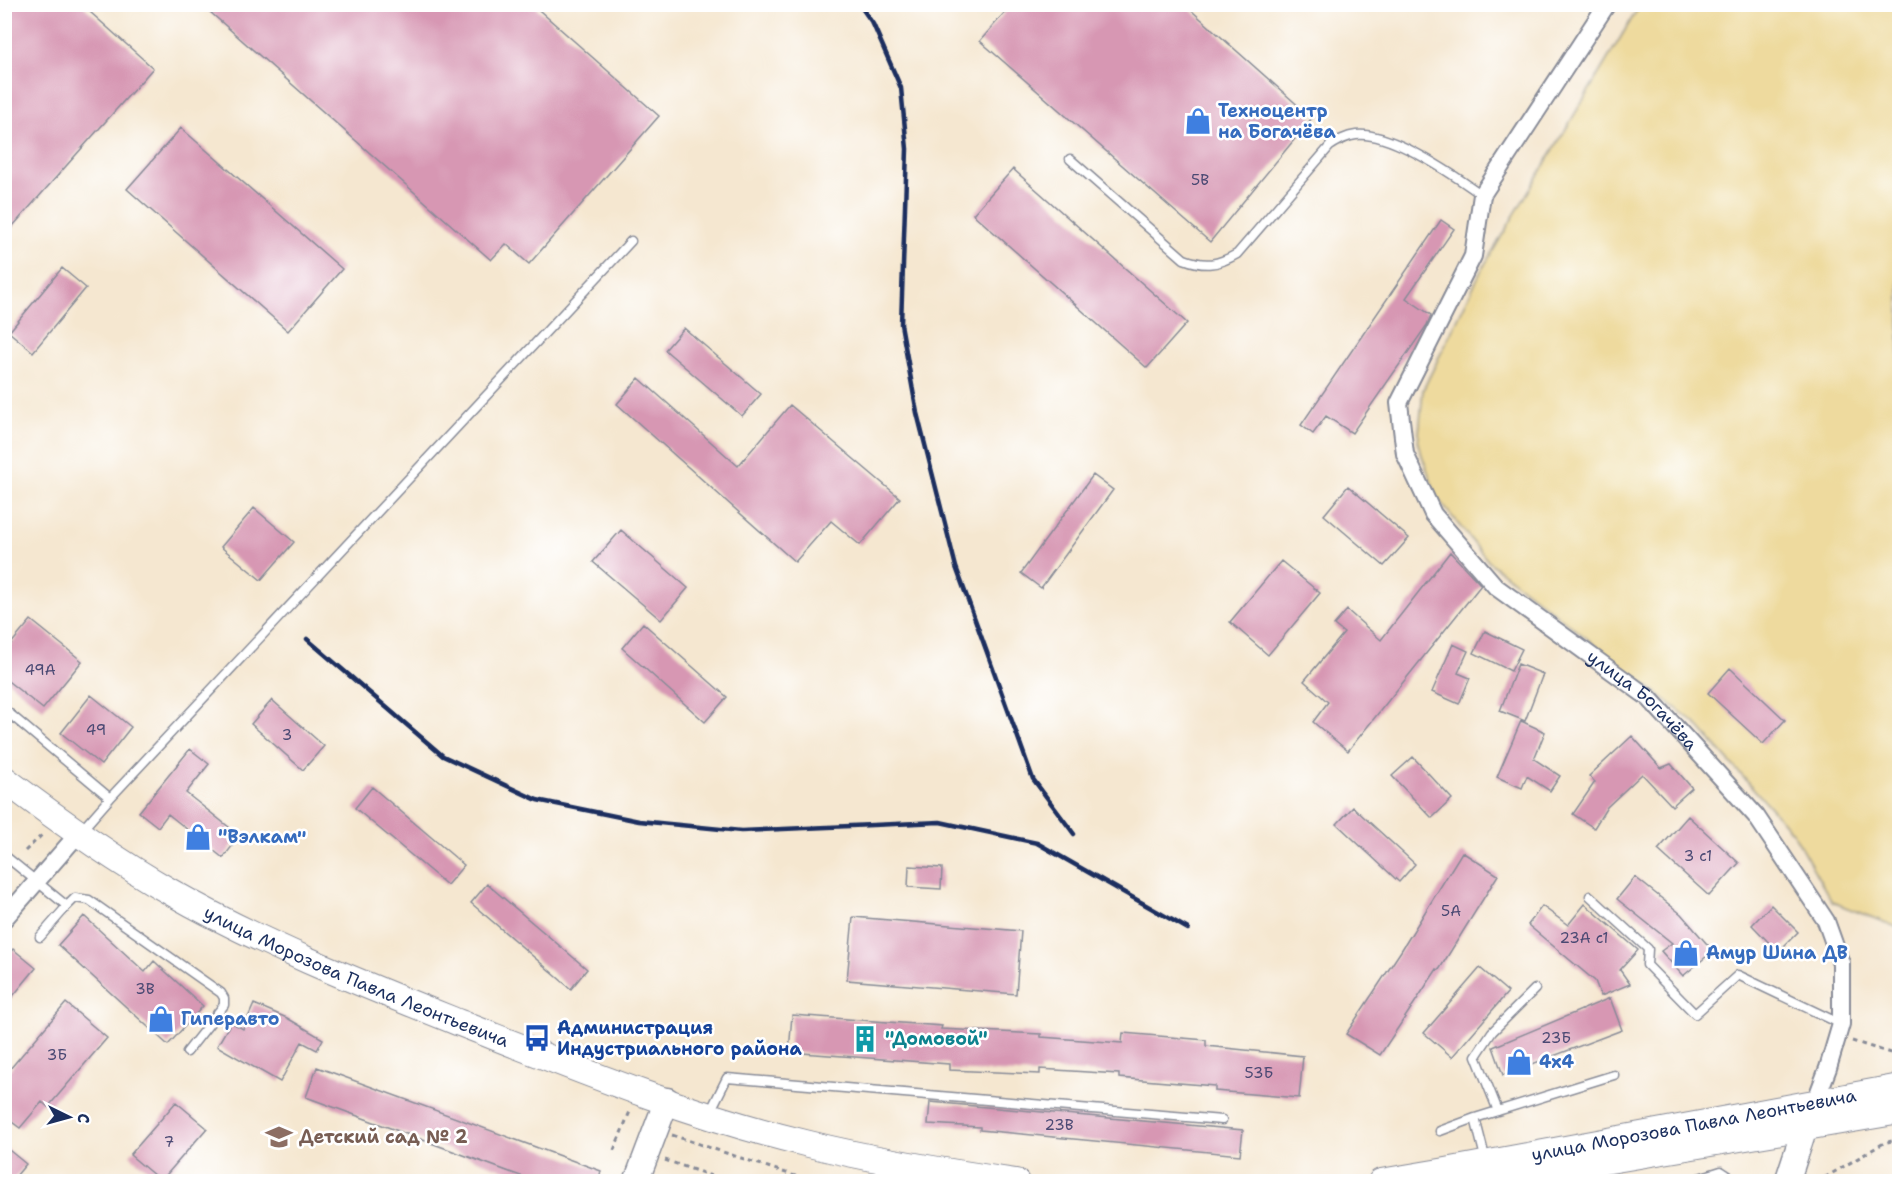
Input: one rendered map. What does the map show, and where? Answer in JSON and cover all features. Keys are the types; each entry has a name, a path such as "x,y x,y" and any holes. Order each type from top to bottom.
{"main road":[{"name":"улица Морозова Павла Леонтьевича","path":"4,779 78,834 168,891 242,930 369,987 530,1051 709,1115 904,1174 1016,1182"},
{"name":"улица Морозова Павла Леонтьевича","path":"1485,1173 1815,1103 1899,1088"},
{"name":"улица Морозова Павла Леонтьевича","path":"1381,1182 1485,1173 1569,1171 1899,1111"}],"street":[{"path":"1482,195 1607,4"},
{"name":"улица Богачёва","path":"1482,195 1473,256 1399,403 1404,453 1433,514 1496,587 1649,698 1756,816 1826,921 1841,963 1840,1030 1787,1182"},
{"path":"4,920 78,834"},
{"path":"636,1182 667,1100"}],"lane":[{"path":"1070,159 1184,259 1198,264 1212,265 1237,254 1330,146 1348,137 1368,135 1391,143 1433,162 1482,195"},
{"path":"78,834 631,241"},
{"path":"4,708 110,798"},
{"path":"4,855 68,906"},
{"path":"1590,896 1648,949 1647,965 1695,1014 1738,975 1840,1030"},
{"path":"40,937 75,898 89,900 221,993 224,1005 187,1052"},
{"path":"1498,1111 1476,1056 1492,1032 1535,989"},
{"path":"1440,1131 1614,1075"},
{"path":"709,1115 727,1078 1221,1120"},
{"path":"1475,1118 1485,1173"},
{"path":"1695,1182 1699,1178 1721,1171 1738,1182"}],"path":[{"path":"1840,1030 1899,1056"},
{"path":"656,1130 798,1177"},
{"path":"1817,1182 1884,1143 1899,1139"},
{"path":"647,1154 729,1182"}],"sand":[{"path":"1640,5 1899,5 1899,928 1832,902 1793,833 1695,723 1489,562 1437,498 1418,444 1423,390 1482,269"}],"building":[{"path":"4,4 81,4 153,68 4,236"},
{"path":"201,4 532,4 659,116 529,264 506,244 491,260"},
{"path":"1012,4 1184,4 1312,118 1210,242 980,41"},
{"path":"181,128 342,269 288,331 127,189"},
{"path":"1013,169 1187,323 1147,368 973,214"},
{"path":"1441,220 1454,229 1406,298 1431,315 1427,325 1352,433 1326,416 1313,434 1301,425"},
{"path":"62,268 86,288 33,352 9,332"},
{"path":"684,328 761,394 742,416 665,350"},
{"path":"639,378 738,466 790,405 900,498 860,545 831,521 795,562 617,404"},
{"path":"1093,475 1113,490 1041,588 1021,573"},
{"path":"1348,486 1409,538 1384,566 1324,515"},
{"path":"254,508 294,542 261,580 221,547"},
{"path":"621,530 688,588 661,620 593,562"},
{"path":"1450,552 1481,585 1348,751 1313,722 1328,702 1304,681 1344,633 1334,625 1347,610 1381,640"},
{"path":"1281,561 1320,593 1268,655 1230,622"},
{"path":"31,620 82,661 43,709 4,678 4,652"},
{"path":"643,623 727,697 705,722 622,648"},
{"path":"1485,631 1522,649 1511,671 1474,653"},
{"path":"1453,644 1468,651 1458,673 1470,678 1459,704 1432,692"},
{"path":"1518,664 1543,674 1525,721 1500,711"},
{"path":"1730,668 1785,720 1763,744 1708,693"},
{"path":"91,695 131,727 101,765 61,733"},
{"path":"272,700 324,746 303,770 251,724"},
{"path":"1521,721 1545,732 1534,759 1560,776 1550,791 1527,776 1522,788 1497,777"},
{"path":"1632,736 1661,768 1671,764 1692,788 1672,806 1642,774 1607,807 1594,828 1573,814 1595,782 1589,776"},
{"path":"190,749 209,764 186,793 240,836 223,858 168,814 158,827 139,812"},
{"path":"1413,757 1452,799 1432,818 1392,776"},
{"path":"372,787 464,865 447,885 355,808"},
{"path":"1353,807 1415,864 1399,882 1337,824"},
{"path":"1688,816 1739,863 1709,896 1658,850"},
{"path":"1462,852 1498,875 1439,970 1437,969 1380,1055 1346,1034"},
{"path":"909,866 942,868 941,889 908,887"},
{"path":"1635,877 1681,914 1713,951 1683,976 1661,951 1672,943 1617,899"},
{"path":"487,884 587,969 571,989 471,903"},
{"path":"1585,904 1638,950 1620,970 1630,984 1601,996 1595,981 1528,925 1542,906 1568,925"},
{"path":"1771,905 1798,932 1778,952 1752,925"},
{"path":"84,916 145,972 154,961 203,1006 168,1045 58,945"},
{"path":"853,917 1021,931 1016,994 847,980"},
{"path":"13,949 36,968 4,1007 4,959"},
{"path":"1480,968 1508,992 1452,1057 1424,1033"},
{"path":"1610,998 1622,1030 1503,1075 1493,1047"},
{"path":"66,1003 107,1038 48,1107 42,1102 20,1128 4,1116 4,1076"},
{"path":"254,1004 287,1018 323,1039 317,1050 302,1042 280,1082 217,1046 231,1022 243,1029"},
{"path":"792,1015 942,1026 941,1029 1041,1034 1041,1037 1122,1043 1123,1033 1206,1040 1206,1046 1303,1056 1299,1098 1215,1091 1215,1086 1119,1078 1119,1074 1040,1069 1040,1074 949,1070 949,1064 789,1052"},
{"path":"317,1067 601,1171 598,1182 537,1182 306,1097"},
{"path":"176,1102 207,1128 161,1181 130,1155"},
{"path":"930,1102 1243,1130 1240,1155 980,1130 980,1127 928,1124"},
{"path":"4,1146 26,1164 11,1182 4,1182"}],"railway":[{"path":"859,4 873,24 901,88 907,149 901,324 917,413 956,567 1033,779 1074,834"},
{"path":"307,639 443,756 537,800 639,821 741,831 940,822 1037,843 1188,929"}],"place":[{"name":"Техноцентр на Богачёва","path":"1198,121"},
{"name":"\"Вэлкам\"","path":"198,837"},
{"name":"Амур Шина ДВ","path":"1686,953"},
{"name":"Гиперавто","path":"161,1019"},
{"name":"Администрация Индустриального района","path":"537,1038"},
{"name":"\"Домовой\"","path":"865,1039"},
{"name":"4х4","path":"1519,1062"},
{"name":"Детский сад № 2","path":"279,1137"}]}
